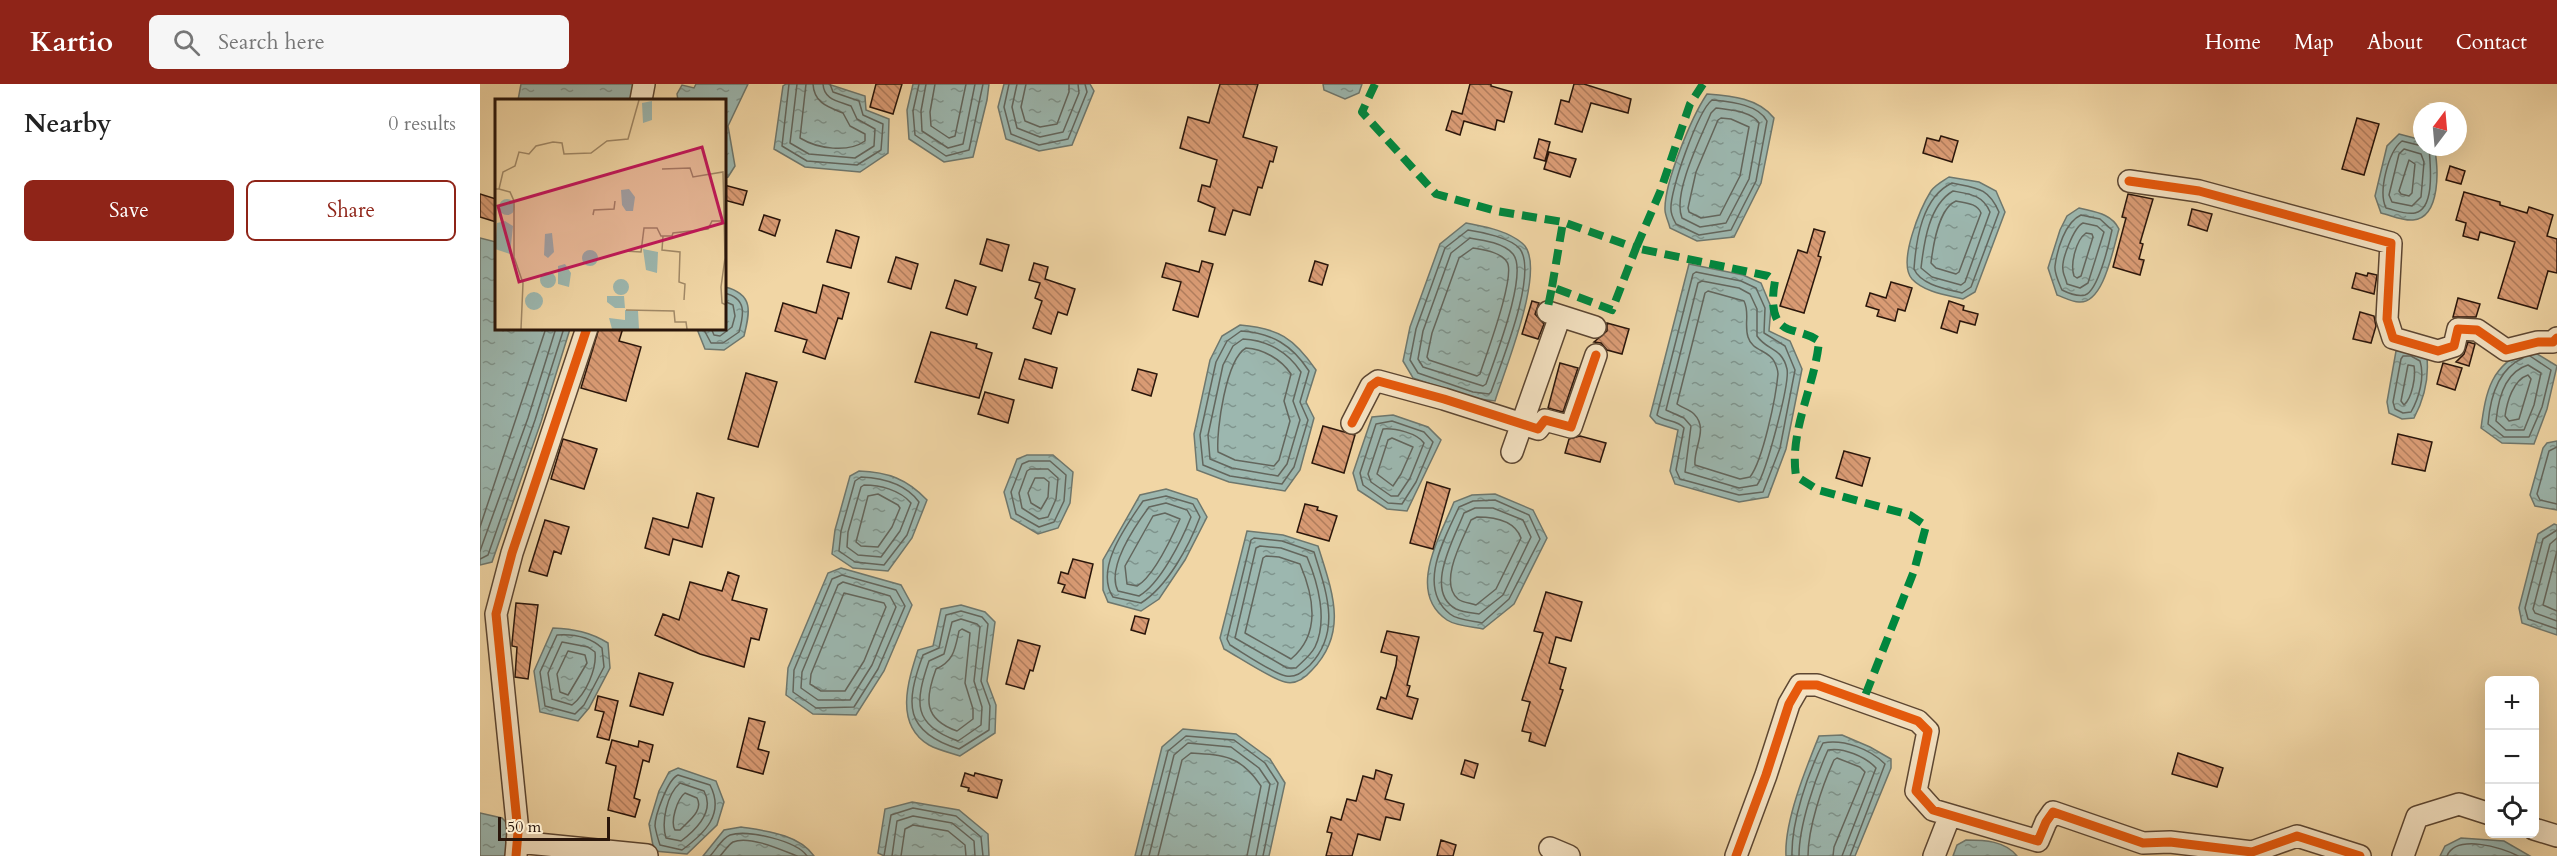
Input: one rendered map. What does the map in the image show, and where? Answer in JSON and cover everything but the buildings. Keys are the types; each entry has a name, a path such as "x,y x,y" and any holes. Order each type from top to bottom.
{"street":[{"path":"641,99 644,84"},
{"path":"2129,182 2199,191 2391,243 2387,320 2393,338 2438,351 2454,346 2458,329 2477,330 2506,350 2538,342 2553,342 2557,338"},
{"path":"1512,452 1554,314 1595,327"},
{"path":"586,330 512,553 496,614 517,849 647,855"},
{"path":"1352,423 1371,386 1378,381 1444,399 1521,425 1538,429 1545,420 1571,427 1596,355"},
{"path":"1736,856 1766,775 1788,704 1800,685 1817,686 1918,721 1928,731 1916,791 1933,810 2038,841 2053,812 2143,843 2170,842 2252,852 2297,836 2360,856"},
{"path":"2403,856 2417,817 2459,804 2485,812"},
{"path":"1934,856 1950,815"},
{"path":"2539,830 2557,836"}],"water":[{"path":"521,84 633,84 631,99 518,99"},
{"path":"696,84 748,84 728,126 735,166 728,177 726,178 726,99 678,99 677,94 682,85 694,88"},
{"path":"786,84 828,84 865,96 866,110 889,119 888,153 860,172 805,167 774,149 783,86"},
{"path":"913,84 989,84 973,157 944,162 909,139 907,110"},
{"path":"1004,84 1090,84 1094,91 1072,145 1039,151 1006,139 998,107"},
{"path":"1323,84 1362,84 1359,93 1345,99 1324,90"},
{"path":"1707,94 1744,99 1768,111 1774,118 1761,183 1734,237 1697,241 1670,228 1665,210 1669,184 1680,150"},
{"path":"2399,134 2413,138 2413,156 2436,156 2436,190 2429,210 2422,217 2409,220 2381,213 2375,196 2387,146"},
{"path":"1949,177 1979,182 1996,191 2005,212 1975,292 1963,299 1923,287 1912,279 1908,271 1909,248 1922,209 1933,189"},
{"path":"2079,208 2107,216 2119,229 2101,285 2088,300 2079,302 2057,295 2048,268 2067,216"},
{"path":"1466,223 1509,235 1522,243 1529,255 1528,294 1515,343 1495,401 1472,398 1413,378 1403,361 1410,327 1440,244"},
{"path":"480,238 495,242 495,330 570,330 541,422 492,562 480,565"},
{"path":"1689,264 1743,275 1761,283 1771,307 1769,331 1790,341 1802,369 1786,449 1768,497 1739,502 1675,484 1670,471 1678,430 1656,423 1650,416"},
{"path":"726,287 734,290 741,294 748,305 744,336 724,350 705,349 697,330 726,330"},
{"path":"1240,325 1265,329 1284,337 1300,350 1316,370 1306,402 1314,418 1300,470 1285,491 1229,482 1197,470 1194,434 1210,360 1222,336"},
{"path":"2529,349 2557,366 2547,409 2534,444 2502,443 2481,428 2488,391 2498,371 2516,355"},
{"path":"2412,350 2427,358 2426,382 2421,404 2414,418 2402,419 2389,413 2387,402 2396,351"},
{"path":"1393,415 1428,427 1441,440 1407,511 1387,509 1358,490 1353,473 1372,417"},
{"path":"2557,441 2557,510 2535,506 2530,495 2543,448 2547,443"},
{"path":"1027,455 1053,455 1073,472 1070,503 1058,528 1038,534 1011,518 1004,492 1017,459"},
{"path":"859,471 896,478 912,487 927,500 912,538 888,571 853,568 832,554 835,530 850,476"},
{"path":"1166,489 1197,499 1207,517 1185,560 1159,599 1141,611 1108,602 1103,590 1103,560 1140,495"},
{"path":"1495,494 1533,510 1547,538 1514,604 1483,629 1455,624 1447,620 1435,608 1429,595 1430,564 1435,547 1454,502 1472,495"},
{"path":"2554,524 2557,525 2557,635 2522,623 2519,608 2538,534"},
{"path":"1247,531 1283,535 1318,546 1332,595 1334,626 1331,641 1323,656 1309,673 1297,682 1285,682 1264,673 1224,649 1220,638"},
{"path":"841,568 901,585 912,605 884,671 856,715 813,714 786,695 788,668 828,573"},
{"path":"961,605 985,612 995,622 987,681 996,705 995,733 960,756 933,747 918,736 911,726 907,701 918,650 933,646 941,609"},
{"path":"553,628 582,632 608,643 610,668 589,708 578,721 540,712 534,671"},
{"path":"1183,729 1236,734 1270,759 1285,783 1269,856 1135,856 1162,747"},
{"path":"1842,735 1891,759 1891,768 1855,856 1786,856 1788,827 1792,812 1819,736"},
{"path":"678,768 716,781 724,802 717,825 687,854 654,851 649,824 659,791 669,772"},
{"path":"912,802 959,810 988,834 989,856 884,856 878,853 885,809"},
{"path":"480,813 502,818 509,825 509,856 480,856"},
{"path":"741,827 791,838 808,849 814,856 703,856 724,830"},
{"path":"2461,838 2504,841 2530,856 2440,856 2445,846"},
{"path":"1966,840 2001,844 2017,856 1953,856 1957,845"}],"marked path":[{"path":"1375,84 1362,112 1436,194 1496,211 1563,222 1636,248 1612,310 1552,287 1547,312"},
{"path":"1703,84 1690,104 1660,192 1636,248 1768,276 1775,281 1773,301 1778,321 1788,329 1819,341 1817,358 1796,442 1796,476 1818,490 1910,515 1926,526 1914,571 1863,701"},
{"path":"1552,287 1563,222"}],"cycle path":[{"path":"2129,181 2199,191 2391,243 2387,319 2393,338 2438,351 2454,346 2458,329 2477,330 2506,350 2538,342 2553,342 2557,338"},
{"path":"516,856 518,832 496,614 512,553 586,330"},
{"path":"1352,423 1371,386 1378,381 1538,429 1545,420 1571,427 1596,355"},
{"path":"1736,856 1789,704 1800,685 1817,685 1918,721 1928,731 1916,791 1933,810 2038,841 2053,812 2143,843 2170,842 2252,852 2297,836 2360,856"}]}
